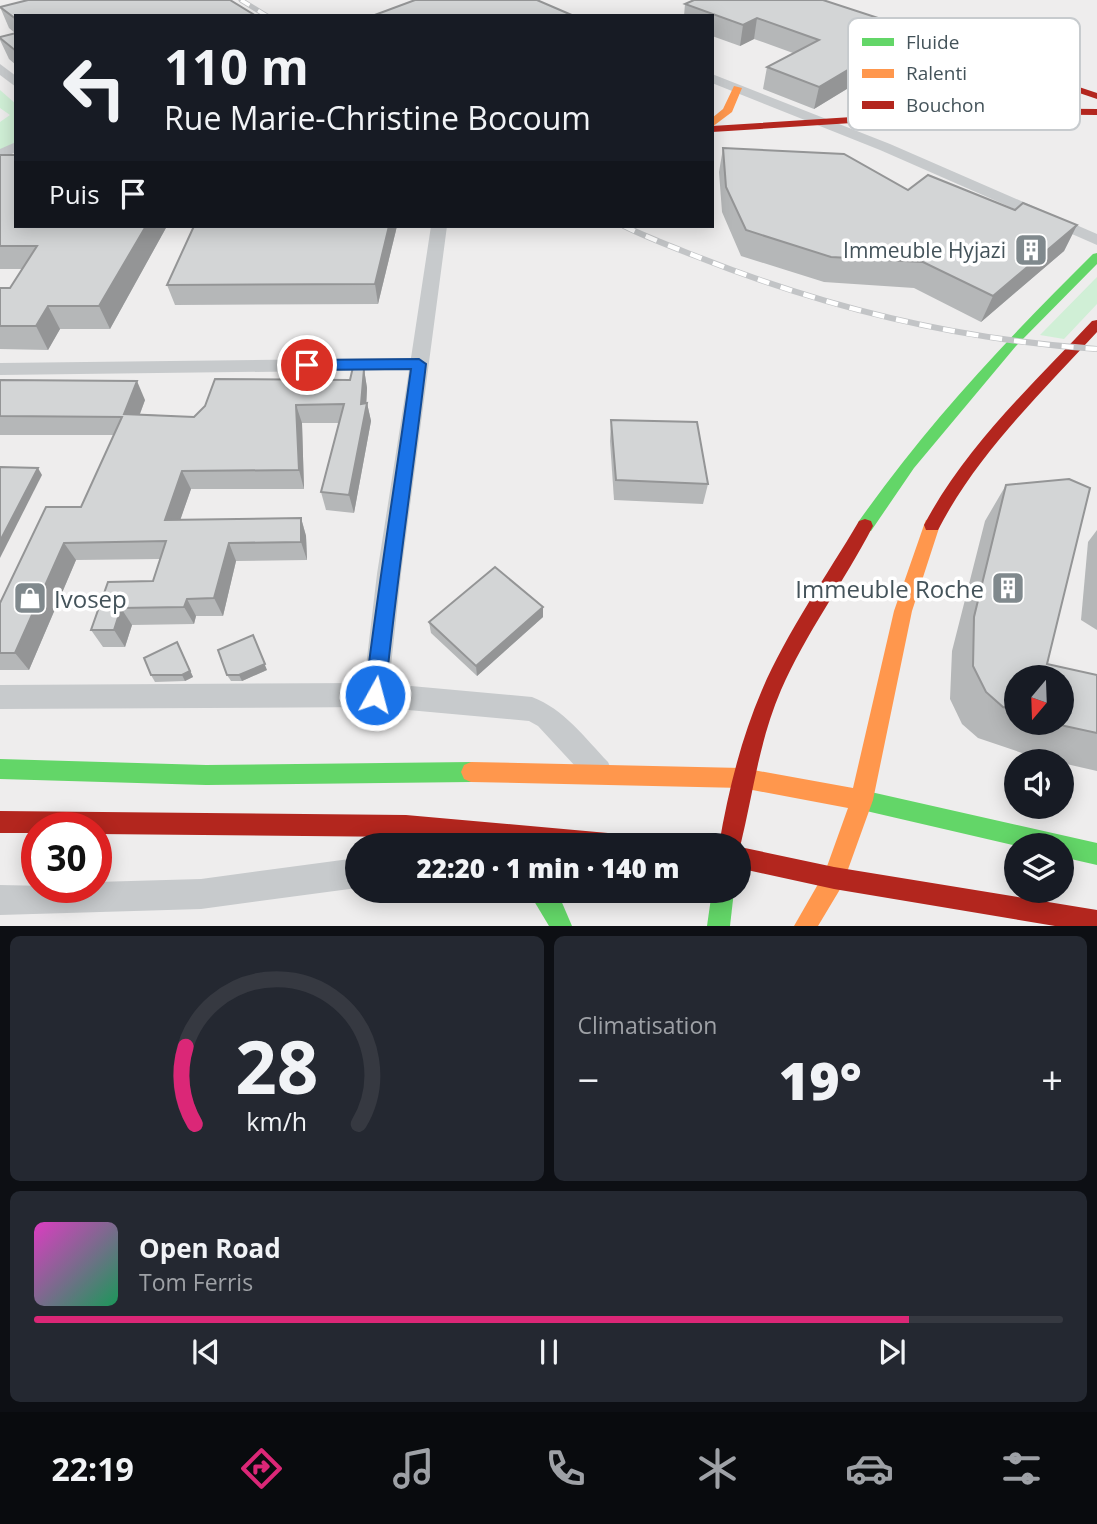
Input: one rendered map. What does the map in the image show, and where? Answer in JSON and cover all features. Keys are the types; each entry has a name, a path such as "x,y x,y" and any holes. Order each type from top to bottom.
{"main road":[{"path":"810,0 864,18"},
{"path":"714,122 728,110 737,88"},
{"path":"714,130 848,120"},
{"path":"732,833 742,778 780,670 868,521 908,464 1012,343 1097,257"},
{"path":"805,926 834,878 861,800 903,611 936,514 951,489 1008,419 1097,324"},
{"path":"0,769 206,775 416,771 742,778 861,800 1097,854"},
{"path":"0,822 406,826 441,833"},
{"path":"751,860 834,878 1097,921"},
{"path":"550,903 562,926"},
{"path":"718,926 721,903"}],"street":[{"path":"0,68 14,81"},
{"path":"714,79 824,122 1097,240"},
{"path":"375,695 389,574 439,228"},
{"path":"0,369 419,364"},
{"path":"0,697 375,695 537,710 601,776"},
{"path":"0,900 201,894 345,875"}],"green space":[{"path":"0,90 14,102 14,143 0,151 0,122 10,115 0,108"},
{"path":"1097,277 1097,304 1064,339 1040,335"}],"building":[{"path":"28,0 230,0 253,14 14,14 14,18 0,7"},
{"path":"415,0 537,0 569,14 377,14"},
{"path":"694,0 823,0 878,18 848,18 848,70 819,87 767,67 819,40 757,18 743,25 685,4"},
{"path":"14,34 14,49 0,38"},
{"path":"723,148 844,154 908,190 928,175 1015,210 1023,203 1077,225 993,296 923,262 831,257 746,230 726,187"},
{"path":"0,155 14,155 14,228 145,228 99,306 48,306 36,326 0,326 0,288 10,288 37,246 0,246"},
{"path":"193,228 389,228 375,284 167,285"},
{"path":"353,367 364,369 361,404 367,403 349,495 321,492 344,404 296,405 299,470 182,471 165,520 301,518 301,542 229,543 214,598 187,599 184,607 121,608 114,630 91,630 108,582 153,581 166,541 64,543 15,653 0,653 0,603 46,507 81,507 122,417 0,416 0,380 137,381 124,414 194,417 205,406 215,379 350,380"},
{"path":"611,420 697,422 708,484 616,480"},
{"path":"0,467 38,468 0,541"},
{"path":"1069,479 1090,488 1047,664 1052,665 1004,665 1004,707 986,692 973,666 974,617 1006,485"},
{"path":"495,567 543,607 476,666 429,622"},
{"path":"253,635 265,664 239,675 227,675 218,650"},
{"path":"177,642 190,671 182,675 151,675 144,658"},
{"path":"1074,670 1097,675 1097,733 1074,728"}],"railway":[{"path":"241,0 264,14"},
{"path":"629,228 792,291 891,318 992,338 1097,349"}],"traffic: fast":[{"path":"865,526 908,464 1011,343 1097,257"},
{"path":"0,769 206,775 471,772"},
{"path":"862,800 1097,854"},
{"path":"549,903 561,926"},
{"path":"718,926 721,903"}],"traffic: slow":[{"path":"714,122 728,110 737,88"},
{"path":"805,926 834,878 861,800 903,611 932,525"},
{"path":"471,772 742,778 862,800"}],"traffic: jam":[{"path":"809,0 863,18"},
{"path":"1080,90 1097,96"},
{"path":"1080,112 1097,112"},
{"path":"714,129 848,120"},
{"path":"932,525 951,489 1008,419 1097,324"},
{"path":"732,833 749,756 771,691 801,634 865,526"},
{"path":"0,822 406,826 484,833"},
{"path":"751,860 834,878 1097,921"}],"place":[{"name":"Immeuble Hyjazi","path":"1031,250"},
{"name":"Immeuble Roche","path":"1008,588"},
{"name":"Ivosep","path":"30,598"}],"route":[{"path":"307,365 419,364 375,695"}]}
